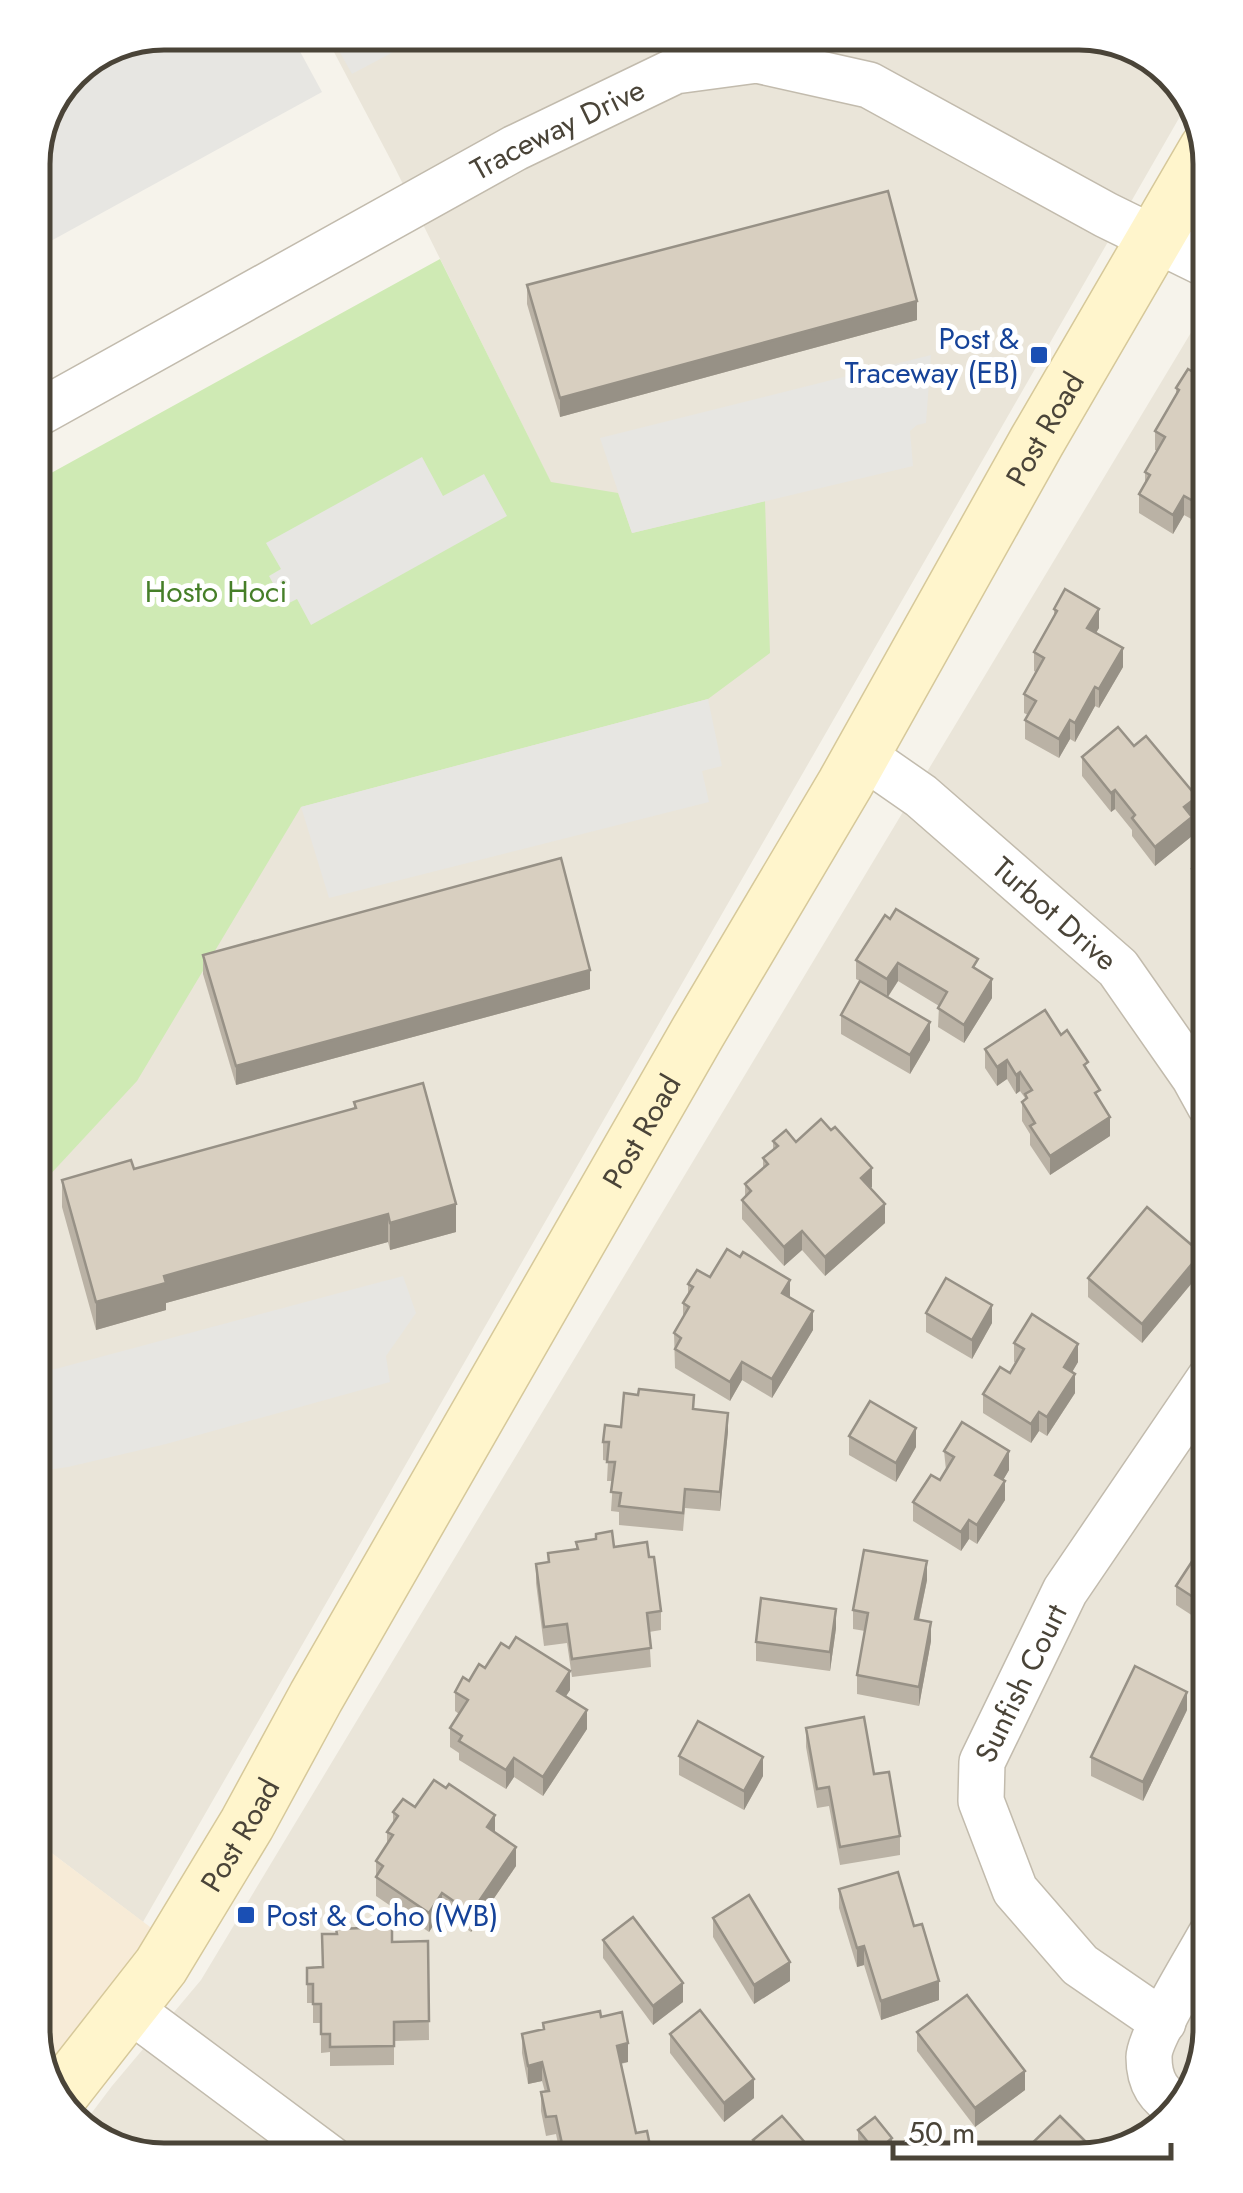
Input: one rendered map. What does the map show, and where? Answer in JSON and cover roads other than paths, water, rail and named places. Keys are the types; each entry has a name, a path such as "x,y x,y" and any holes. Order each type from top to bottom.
{"street":[{"name":"Traceway Drive","path":"50,407 516,148 675,71 757,60 868,84 1106,215 1193,258"},
{"name":"Post Road","path":"66,2087 174,1945 247,1824 326,1680 698,1032 862,755 1193,173"},
{"name":"Turbot Drive","path":"862,755 920,796 1118,968 1193,1076"},
{"name":"Sunfish Court","path":"1163,2022 1080,1965 1014,1890 981,1801 982,1762 1065,1592 1193,1403"},
{"path":"1167,2101 1152,2078 1148,2053 1193,1967"},
{"path":"128,2008 309,2143"}],"place":[{"name":"Post & Traceway (EB)","path":"1039,355"},
{"name":"Post & Coho (WB)","path":"246,1915"}],"park label":[{"name":"Hosto Hoci","path":"216,591"}]}
